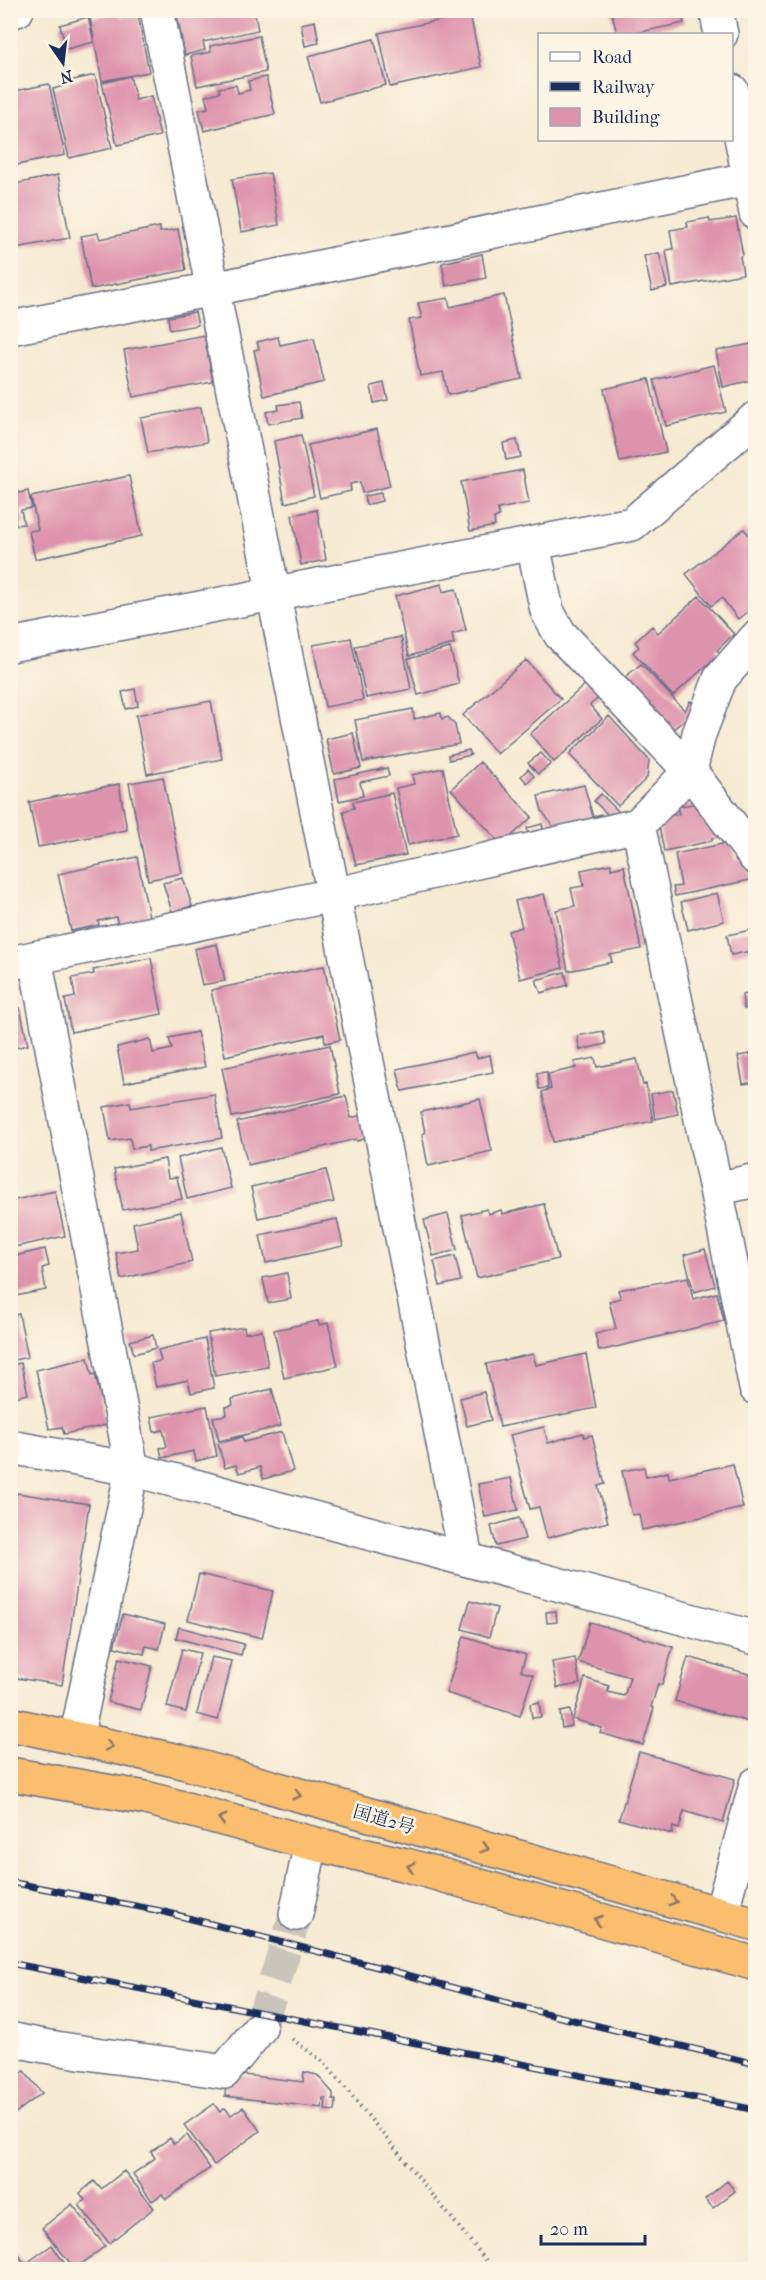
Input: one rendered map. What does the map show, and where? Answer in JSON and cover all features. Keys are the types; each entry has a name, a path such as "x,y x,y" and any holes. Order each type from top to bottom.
{"highway":[{"name":"国道2号","path":"10,1724 179,1761 756,1924"},
{"name":"国道2号","path":"10,1774 146,1798 311,1843 406,1865 756,1964"}],"street":[{"path":"10,12 17,10"},
{"path":"157,10 466,1558"},
{"path":"716,10 721,33"},
{"path":"733,96 756,213"},
{"path":"10,328 213,289 748,178"},
{"path":"10,645 632,524 756,418"},
{"path":"533,544 547,611 560,634 690,771 756,858"},
{"path":"76,1739 132,1469 23,960 333,895 638,825 690,771 699,734 720,679 756,638"},
{"path":"638,825 756,1388"},
{"path":"716,1189 756,1180"},
{"path":"10,1447 132,1469 756,1638"},
{"path":"721,1914 756,1784"},
{"path":"296,1914 311,1843"},
{"path":"10,2039 48,2048 224,2072 260,2028"}],"path":[{"path":"260,2028 287,2036 325,2063 494,2270"}],"building":[{"path":"176,10 254,10 258,30 203,42 205,50 185,55"},
{"path":"611,10 681,10 684,23 636,33 617,33"},
{"path":"120,12 121,18 138,14 149,72 102,81 90,18"},
{"path":"470,14 481,67 390,87 379,33"},
{"path":"88,17 94,42 66,49 60,25"},
{"path":"315,21 319,43 305,46 301,24"},
{"path":"259,36 266,72 197,86 191,56 211,52 210,46"},
{"path":"374,39 386,85 320,102 308,56"},
{"path":"95,75 112,148 69,158 53,89 70,84 69,81"},
{"path":"130,76 136,100 151,96 160,136 117,145 102,83"},
{"path":"266,77 275,114 204,131 199,110 208,108 205,96 220,92 219,88 236,85 238,93 250,90 248,81"},
{"path":"49,84 65,155 17,165 10,137 10,92"},
{"path":"270,173 279,225 241,232 232,179"},
{"path":"58,175 70,238 10,249 10,185"},
{"path":"709,218 710,222 736,218 743,255 740,256 743,274 672,287 666,250 673,249 670,230 688,227 687,222"},
{"path":"160,227 160,232 178,229 186,270 91,289 81,236 98,233 100,239"},
{"path":"659,253 667,287 652,291 644,256"},
{"path":"482,254 486,278 446,286 442,263"},
{"path":"504,295 522,379 448,395 443,372 420,376 409,320 422,318 418,303 448,298 450,307"},
{"path":"195,312 198,325 170,330 168,317"},
{"path":"204,335 213,382 133,397 124,350"},
{"path":"278,337 280,345 314,338 324,382 264,396 254,350 259,349 257,342"},
{"path":"756,343 756,379 723,387 716,351"},
{"path":"714,365 726,412 666,426 654,380"},
{"path":"649,379 666,452 620,462 604,389"},
{"path":"384,383 388,400 374,403 371,386"},
{"path":"299,402 302,418 268,424 266,412 279,410 278,405"},
{"path":"201,407 207,442 148,453 141,418"},
{"path":"377,429 390,486 362,493 360,482 350,484 351,491 320,498 308,445"},
{"path":"301,435 314,496 285,503 274,441"},
{"path":"517,440 521,457 506,460 503,443"},
{"path":"523,470 529,503 498,509 499,516 494,518 495,526 470,531 461,482"},
{"path":"129,476 142,536 35,559 29,531 38,530 31,497"},
{"path":"18,490 19,493 28,491 32,508 21,510 24,524 16,525 10,491"},
{"path":"381,493 382,501 366,505 364,496"},
{"path":"317,510 326,560 301,565 292,515"},
{"path":"744,529 756,543 756,606 738,619 722,598 711,606 686,574"},
{"path":"442,584 443,592 456,589 466,630 452,634 454,644 409,656 395,596"},
{"path":"699,596 734,634 717,650 720,653 673,696 633,652 639,647 635,642 652,626 658,633"},
{"path":"401,637 411,689 366,698 355,646"},
{"path":"351,638 363,700 325,707 313,645"},
{"path":"450,648 459,684 418,695 408,659"},
{"path":"526,660 561,699 497,754 463,715"},
{"path":"641,664 685,711 690,701 697,704 689,716 671,731 625,677"},
{"path":"589,681 602,695 590,705 602,719 554,762 530,734"},
{"path":"135,689 138,706 126,709 122,692"},
{"path":"211,701 222,759 147,774 136,715"},
{"path":"413,709 414,719 441,713 442,719 448,717 455,725 459,744 363,762 355,720"},
{"path":"609,716 649,760 647,778 618,806 569,754"},
{"path":"353,733 361,768 334,774 326,739"},
{"path":"469,750 471,755 449,760 448,755"},
{"path":"541,753 551,764 538,774 528,763"},
{"path":"480,762 532,817 502,845 451,789"},
{"path":"387,768 389,776 360,782 363,796 339,801 335,779"},
{"path":"443,768 457,834 408,845 396,788 414,784 412,775"},
{"path":"528,769 534,776 527,783 521,776"},
{"path":"163,777 182,873 148,880 129,783"},
{"path":"119,784 127,830 38,847 29,802"},
{"path":"584,785 593,817 601,814 602,820 555,829 542,811 538,796"},
{"path":"392,793 406,855 356,865 343,811 354,808 353,802"},
{"path":"601,794 619,812 611,818 594,801"},
{"path":"702,802 728,835 712,838 712,841 664,851 659,826 663,825 662,817 679,814 677,807"},
{"path":"542,824 544,834 529,838 527,828"},
{"path":"732,842 736,860 745,858 750,880 675,896 673,887 681,886 675,854"},
{"path":"137,857 149,917 118,924 116,917 98,921 99,925 71,931 58,874"},
{"path":"611,864 611,869 624,866 641,949 610,955 612,962 568,971 556,910 575,906 571,888 584,886 581,870"},
{"path":"183,878 192,906 172,912 163,883"},
{"path":"717,893 724,921 688,930 681,902"},
{"path":"544,894 563,968 520,979 508,931 522,927 515,901"},
{"path":"756,929 756,950 731,955 727,935"},
{"path":"217,944 225,981 202,985 194,949"},
{"path":"151,958 162,1014 71,1032 65,999 75,997 72,978 94,974 93,970"},
{"path":"324,966 340,1040 325,1043 324,1034 225,1056 211,990"},
{"path":"565,972 568,985 541,993 536,980"},
{"path":"756,992 756,1006 744,1009 742,995"},
{"path":"20,1008 28,1045 10,1049 10,1010"},
{"path":"603,1031 606,1044 580,1050 577,1036"},
{"path":"197,1032 205,1067 124,1083 117,1047 150,1039 153,1053 172,1049 169,1038"},
{"path":"330,1045 340,1094 232,1117 222,1068"},
{"path":"475,1052 477,1058 490,1055 493,1072 402,1091 397,1069"},
{"path":"756,1053 756,1082 743,1084 738,1056"},
{"path":"595,1058 597,1067 637,1059 643,1085 646,1084 653,1121 553,1142 542,1092 551,1089 548,1074 576,1068 574,1062"},
{"path":"547,1072 548,1088 539,1089 537,1073"},
{"path":"673,1090 678,1114 655,1119 651,1094"},
{"path":"214,1094 222,1138 148,1151 148,1146 132,1149 130,1138 110,1141 104,1107 130,1102 131,1108"},
{"path":"346,1096 351,1118 362,1115 368,1138 248,1165 237,1122"},
{"path":"480,1099 492,1151 428,1166 422,1134 425,1133 421,1112"},
{"path":"221,1147 231,1188 187,1199 178,1158"},
{"path":"165,1159 168,1178 177,1177 182,1199 123,1210 114,1169"},
{"path":"326,1170 334,1202 258,1218 251,1187"},
{"path":"55,1191 65,1236 10,1248 10,1201"},
{"path":"544,1204 558,1259 477,1278 462,1215 487,1209 488,1214 501,1210 502,1214"},
{"path":"181,1212 192,1262 121,1279 116,1253 138,1249 133,1223"},
{"path":"448,1214 457,1250 433,1256 424,1220"},
{"path":"337,1219 343,1246 266,1263 260,1235"},
{"path":"45,1249 49,1266 42,1268 46,1290 10,1297 10,1257"},
{"path":"705,1249 715,1286 694,1292 684,1255"},
{"path":"455,1256 461,1281 440,1286 434,1261"},
{"path":"287,1273 291,1299 268,1303 263,1278"},
{"path":"688,1277 693,1299 717,1293 724,1321 599,1351 595,1334 616,1329 609,1301 621,1298 618,1290"},
{"path":"19,1314 28,1357 10,1361 10,1316"},
{"path":"318,1321 319,1325 328,1323 338,1366 284,1378 274,1330"},
{"path":"244,1327 245,1333 262,1330 268,1367 215,1376 208,1333"},
{"path":"153,1335 156,1348 134,1354 130,1341"},
{"path":"205,1339 214,1388 191,1393 188,1380 156,1387 151,1363 161,1361 158,1350"},
{"path":"533,1354 536,1365 586,1354 596,1408 500,1427 486,1364"},
{"path":"88,1358 92,1375 95,1374 107,1425 64,1434 62,1427 49,1429 36,1370"},
{"path":"21,1363 28,1394 10,1398 10,1365"},
{"path":"272,1389 281,1426 219,1441 213,1417 227,1415 226,1407 233,1405 232,1399"},
{"path":"484,1392 491,1420 467,1426 460,1398"},
{"path":"207,1406 217,1456 196,1461 194,1451 162,1458 160,1448 167,1447 163,1430 154,1432 151,1417"},
{"path":"544,1427 548,1443 583,1433 584,1437 592,1435 605,1484 598,1486 608,1522 547,1538 539,1507 530,1509 510,1435"},
{"path":"282,1432 293,1471 263,1479 260,1467 239,1473 236,1465 225,1468 218,1444 242,1437 244,1442"},
{"path":"733,1464 743,1508 642,1530 639,1514 632,1515 622,1471 644,1467 646,1477 668,1472 669,1478"},
{"path":"511,1478 518,1510 485,1517 478,1484"},
{"path":"10,1492 89,1504 62,1685 10,1677"},
{"path":"519,1518 525,1539 496,1546 491,1526"},
{"path":"199,1574 273,1591 262,1638 188,1620"},
{"path":"470,1601 497,1608 489,1637 462,1629"},
{"path":"556,1611 557,1622 547,1623 546,1612"},
{"path":"123,1614 165,1624 159,1649 146,1646 144,1654 114,1647"},
{"path":"590,1622 673,1647 662,1685 658,1684 651,1707 654,1708 643,1745 600,1733 602,1728 573,1719 585,1678 609,1686 608,1692 624,1696 630,1677 578,1662"},
{"path":"179,1627 244,1644 241,1655 176,1638"},
{"path":"464,1636 526,1655 521,1671 533,1675 520,1716 446,1693"},
{"path":"182,1649 200,1653 186,1712 167,1707"},
{"path":"211,1657 232,1661 218,1720 197,1714"},
{"path":"688,1657 756,1676 756,1700 749,1722 675,1701"},
{"path":"119,1658 152,1666 141,1710 108,1702"},
{"path":"575,1658 580,1684 557,1688 552,1662"},
{"path":"539,1702 541,1717 532,1718 530,1704"},
{"path":"570,1710 572,1726 562,1728 560,1712"},
{"path":"639,1752 735,1779 723,1823 684,1811 679,1829 673,1827 672,1834 619,1819"},
{"path":"24,2071 42,2093 10,2117 10,2081"},
{"path":"304,2072 317,2075 333,2093 333,2099 336,2100 335,2111 325,2110 326,2099 323,2098 322,2108 225,2096 227,2073 303,2082"},
{"path":"214,2104 220,2112 225,2108 231,2115 243,2107 260,2131 214,2165 184,2125"},
{"path":"187,2135 210,2168 166,2199 162,2194 152,2201 133,2174 155,2158 151,2152 170,2138 174,2144"},
{"path":"124,2171 154,2208 109,2243 79,2205 85,2200 80,2193 94,2181 101,2189"},
{"path":"727,2181 735,2191 713,2208 705,2199"},
{"path":"72,2204 105,2246 75,2269 42,2228"},
{"path":"52,2245 69,2270 10,2270 10,2253 15,2250 25,2264"}],"tunnel":[{"path":"260,2028 296,1914"}],"railway":[{"path":"10,1882 161,1911 393,1971 536,2011 756,2064"},
{"path":"10,1963 756,2110"}]}
